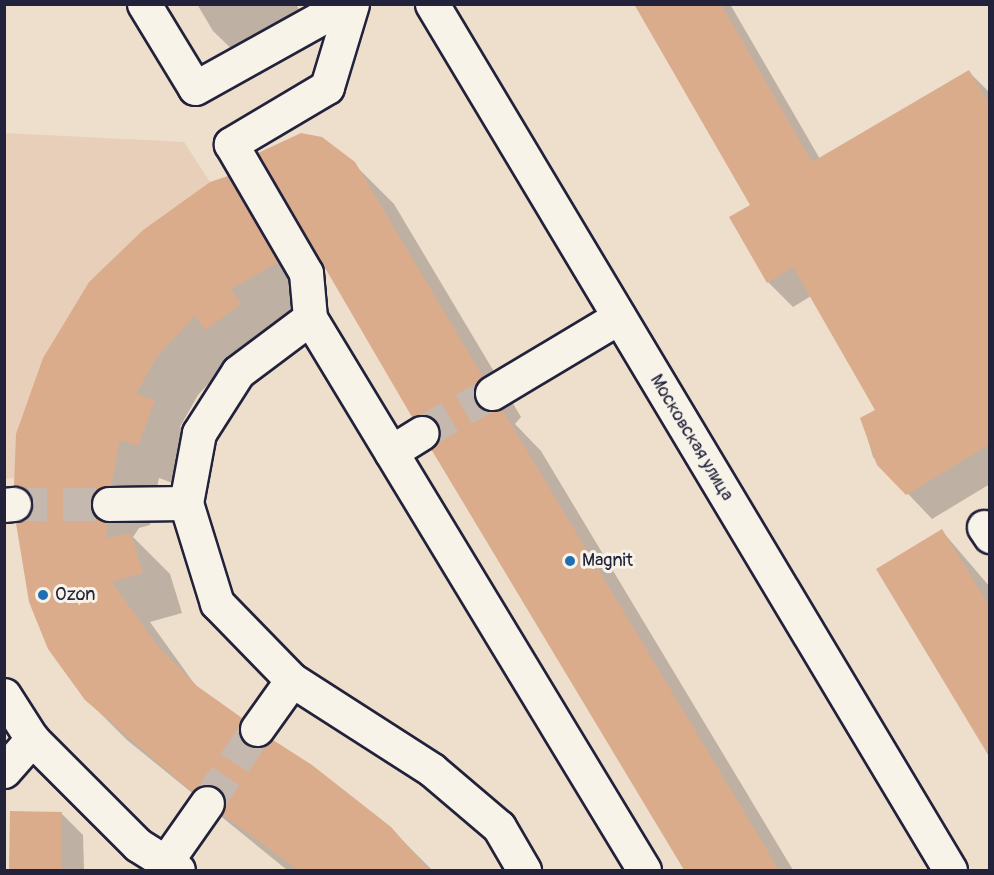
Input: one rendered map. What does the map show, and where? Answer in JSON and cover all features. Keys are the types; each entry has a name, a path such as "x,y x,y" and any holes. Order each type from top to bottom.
{"street":[{"path":"144,4 195,88 346,4"},
{"path":"352,4 327,87 231,144 306,273 310,318 644,870"},
{"name":"Московская улица","path":"432,4 950,870"},
{"path":"492,393 619,317"},
{"path":"310,318 238,372 199,433 186,503 217,603 292,680 432,770 499,828 524,870"},
{"path":"391,452 422,433"},
{"path":"109,504 186,503"},
{"path":"257,729 292,680"},
{"path":"4,695 32,739 138,845 172,866 207,803"},
{"path":"4,771 32,739"}],"shaded area":[{"path":"4,133 184,142 210,182 143,230 89,282 43,358 15,478 5,479"}],"building":[{"path":"634,4 721,4 812,162 969,70 990,105 990,444 906,495 877,465 860,418 875,410 793,267 767,283 729,217 750,205"},
{"path":"301,133 322,137 355,162 483,377 473,393 476,403 492,412 502,409 779,870 684,870 431,449 438,441 437,423 429,416 412,417 258,153"},
{"path":"228,176 278,262 231,289 241,304 205,330 195,316 158,355 136,394 155,400 138,446 120,440 111,485 99,488 90,504 93,514 108,522 106,538 131,533 143,573 112,582 157,645 197,686 242,718 238,728 246,744 256,748 273,740 312,765 391,827 429,870 298,870 222,814 226,804 218,788 208,784 192,792 85,700 48,649 29,602 16,523 25,519 33,503 29,493 14,486 16,434 43,358 89,282 143,230 210,182"},
{"path":"942,529 990,607 990,758 876,569"},
{"path":"10,811 62,812 61,870 9,870"}],"tunnel":[{"path":"421,433 492,393"},
{"path":"14,504 109,504"},
{"path":"207,803 257,729"}],"place":[{"name":"Magnit","path":"570,561"},
{"name":"Ozon","path":"43,595"}]}
